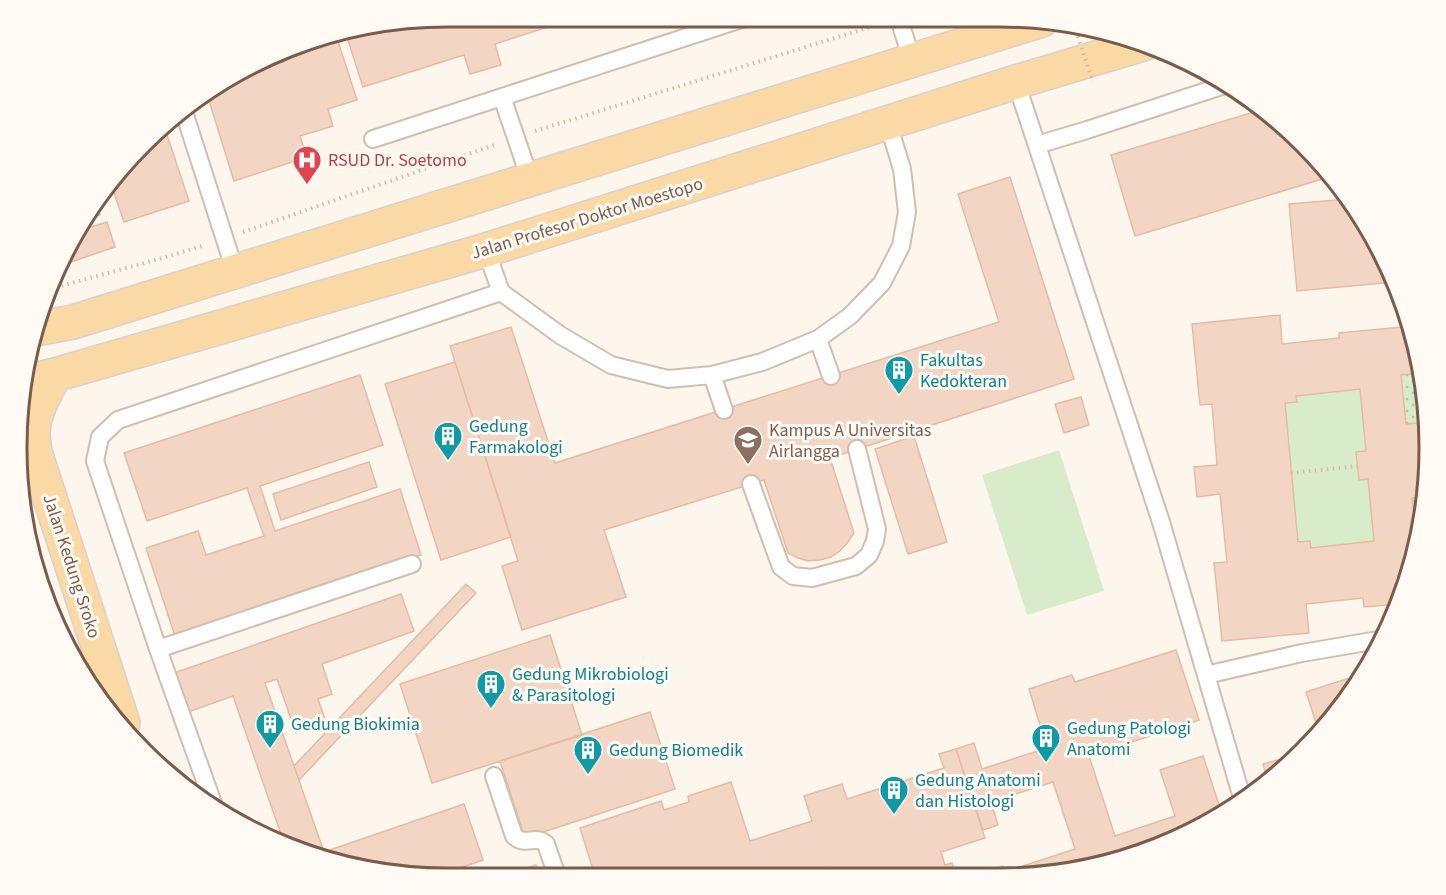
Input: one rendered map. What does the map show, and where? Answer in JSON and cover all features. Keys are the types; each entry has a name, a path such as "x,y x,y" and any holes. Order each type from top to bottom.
{"main road":[{"path":"44,327 73,322 1017,28"},
{"name":"Jalan Profesor Doktor Moestopo","path":"41,379 486,250 1130,48"},
{"name":"Jalan Kedung Sroko","path":"41,379 42,400 33,434 35,452 118,709"}],"lane":[{"path":"374,139 717,27"},
{"path":"895,27 912,60"},
{"path":"1016,82 1161,522 1240,791"},
{"path":"1037,145 1216,88"},
{"path":"502,97 530,179"},
{"path":"186,119 235,271"},
{"path":"486,250 501,292 560,335 611,364 668,379 712,375 762,362 818,339 850,316 882,283 901,246 908,212 902,168 888,123"},
{"path":"210,794 95,461 100,437 118,420 501,292"},
{"path":"818,339 831,376"},
{"path":"712,375 724,410"},
{"path":"751,484 781,567 793,576 812,578 856,566 869,555 875,542 877,529 857,449"},
{"path":"158,649 412,564"},
{"path":"1206,675 1302,653 1372,641"},
{"path":"494,776 514,836 523,842 536,839 543,841 554,868"}],"path":[{"path":"59,286 225,238 516,137 873,27"},
{"path":"1077,34 1093,82"},
{"path":"1291,473 1358,466"}],"green space":[{"path":"1412,374 1418,423 1406,424 1401,375"},
{"path":"1360,389 1366,451 1356,453 1359,480 1368,479 1374,541 1311,548 1310,541 1298,542 1285,403 1297,402 1296,396"},
{"path":"1059,450 1104,591 1027,615 982,475"},
{"path":"1412,498 1415,498 1413,513"}],"building":[{"path":"548,27 495,44 501,65 470,74 464,55 363,87 348,39 420,28"},
{"path":"338,41 357,100 328,109 333,126 300,136 307,157 234,181 209,101 262,70 312,49"},
{"path":"1252,113 1296,150 1322,179 1135,236 1111,155"},
{"path":"167,134 189,201 124,222 114,192 131,170"},
{"name":"Fakultas Kedokteran","path":"1010,177 1074,379 830,458 854,533 840,551 831,557 808,561 788,553 764,480 604,530 626,597 522,630 502,566 518,561 450,346 511,327 555,463 999,322 958,194"},
{"path":"1338,200 1363,237 1385,283 1297,291 1289,204"},
{"path":"107,222 115,247 70,262 83,237 89,227"},
{"path":"1280,315 1282,344 1339,338 1339,333 1401,327 1412,374 1401,375 1406,424 1418,423 1418,475 1415,498 1412,498 1413,513 1411,530 1397,583 1388,605 1364,607 1363,598 1306,604 1309,633 1222,641 1214,563 1227,562 1220,494 1197,497 1194,467 1217,465 1212,404 1200,405 1192,324","holes":["1360,389 1366,451 1356,452 1359,480 1368,479 1374,541 1311,548 1310,541 1298,542 1285,403 1297,402 1296,396"]},
{"name":"Gedung Farmakologi","path":"455,362 511,537 441,560 385,384"},
{"path":"360,375 383,445 260,486 275,531 400,489 421,555 175,636 146,548 198,531 206,555 264,536 247,488 147,521 124,453"},
{"path":"1081,397 1089,425 1064,433 1055,404"},
{"path":"914,436 947,542 908,554 875,449"},
{"path":"369,462 377,487 281,520 273,494"},
{"path":"466,584 476,593 299,780 294,766"},
{"name":"Gedung Biokimia","path":"401,594 414,631 322,664 332,694 318,699 326,722 296,733 277,679 265,683 323,849 281,833 233,696 188,712 174,673"},
{"name":"Gedung Mikrobiologi & Parasitologi","path":"550,635 582,735 432,783 400,684"},
{"name":"Gedung Patologi Anatomi","path":"1176,650 1199,720 1089,756 1115,836 1175,816 1160,770 1203,756 1219,805 1184,825 1134,846 1081,860 1023,867 1075,849 1053,782 991,802 998,825 983,830 956,749 974,743 982,769 1047,748 1029,689 1072,675 1075,682"},
{"path":"1350,678 1316,723 1306,692"},
{"name":"Gedung Biomedik","path":"650,712 675,789 525,838 500,761"},
{"name":"Gedung Anatomi dan Histologi","path":"956,749 985,838 941,852 945,865 952,863 954,868 592,868 580,828 661,801 664,810 689,802 688,796 731,782 750,841 812,821 804,796 842,784 847,799 944,768 939,754"},
{"path":"1281,759 1265,772 1263,764"},
{"name":"Gedung Biokimia","path":"464,804 483,860 460,868 420,867 365,860 328,851"}],"place":[{"name":"RSUD Dr. Soetomo","path":"307,186"},
{"name":"Fakultas Kedokteran","path":"899,396"},
{"name":"Gedung Farmakologi","path":"448,462"},
{"name":"Kampus A Universitas Airlangga","path":"748,466"},
{"name":"Gedung Mikrobiologi & Parasitologi","path":"491,710"},
{"name":"Gedung Biokimia","path":"270,750"},
{"name":"Gedung Patologi Anatomi","path":"1046,764"},
{"name":"Gedung Biomedik","path":"588,776"},
{"name":"Gedung Anatomi dan Histologi","path":"894,816"}]}
